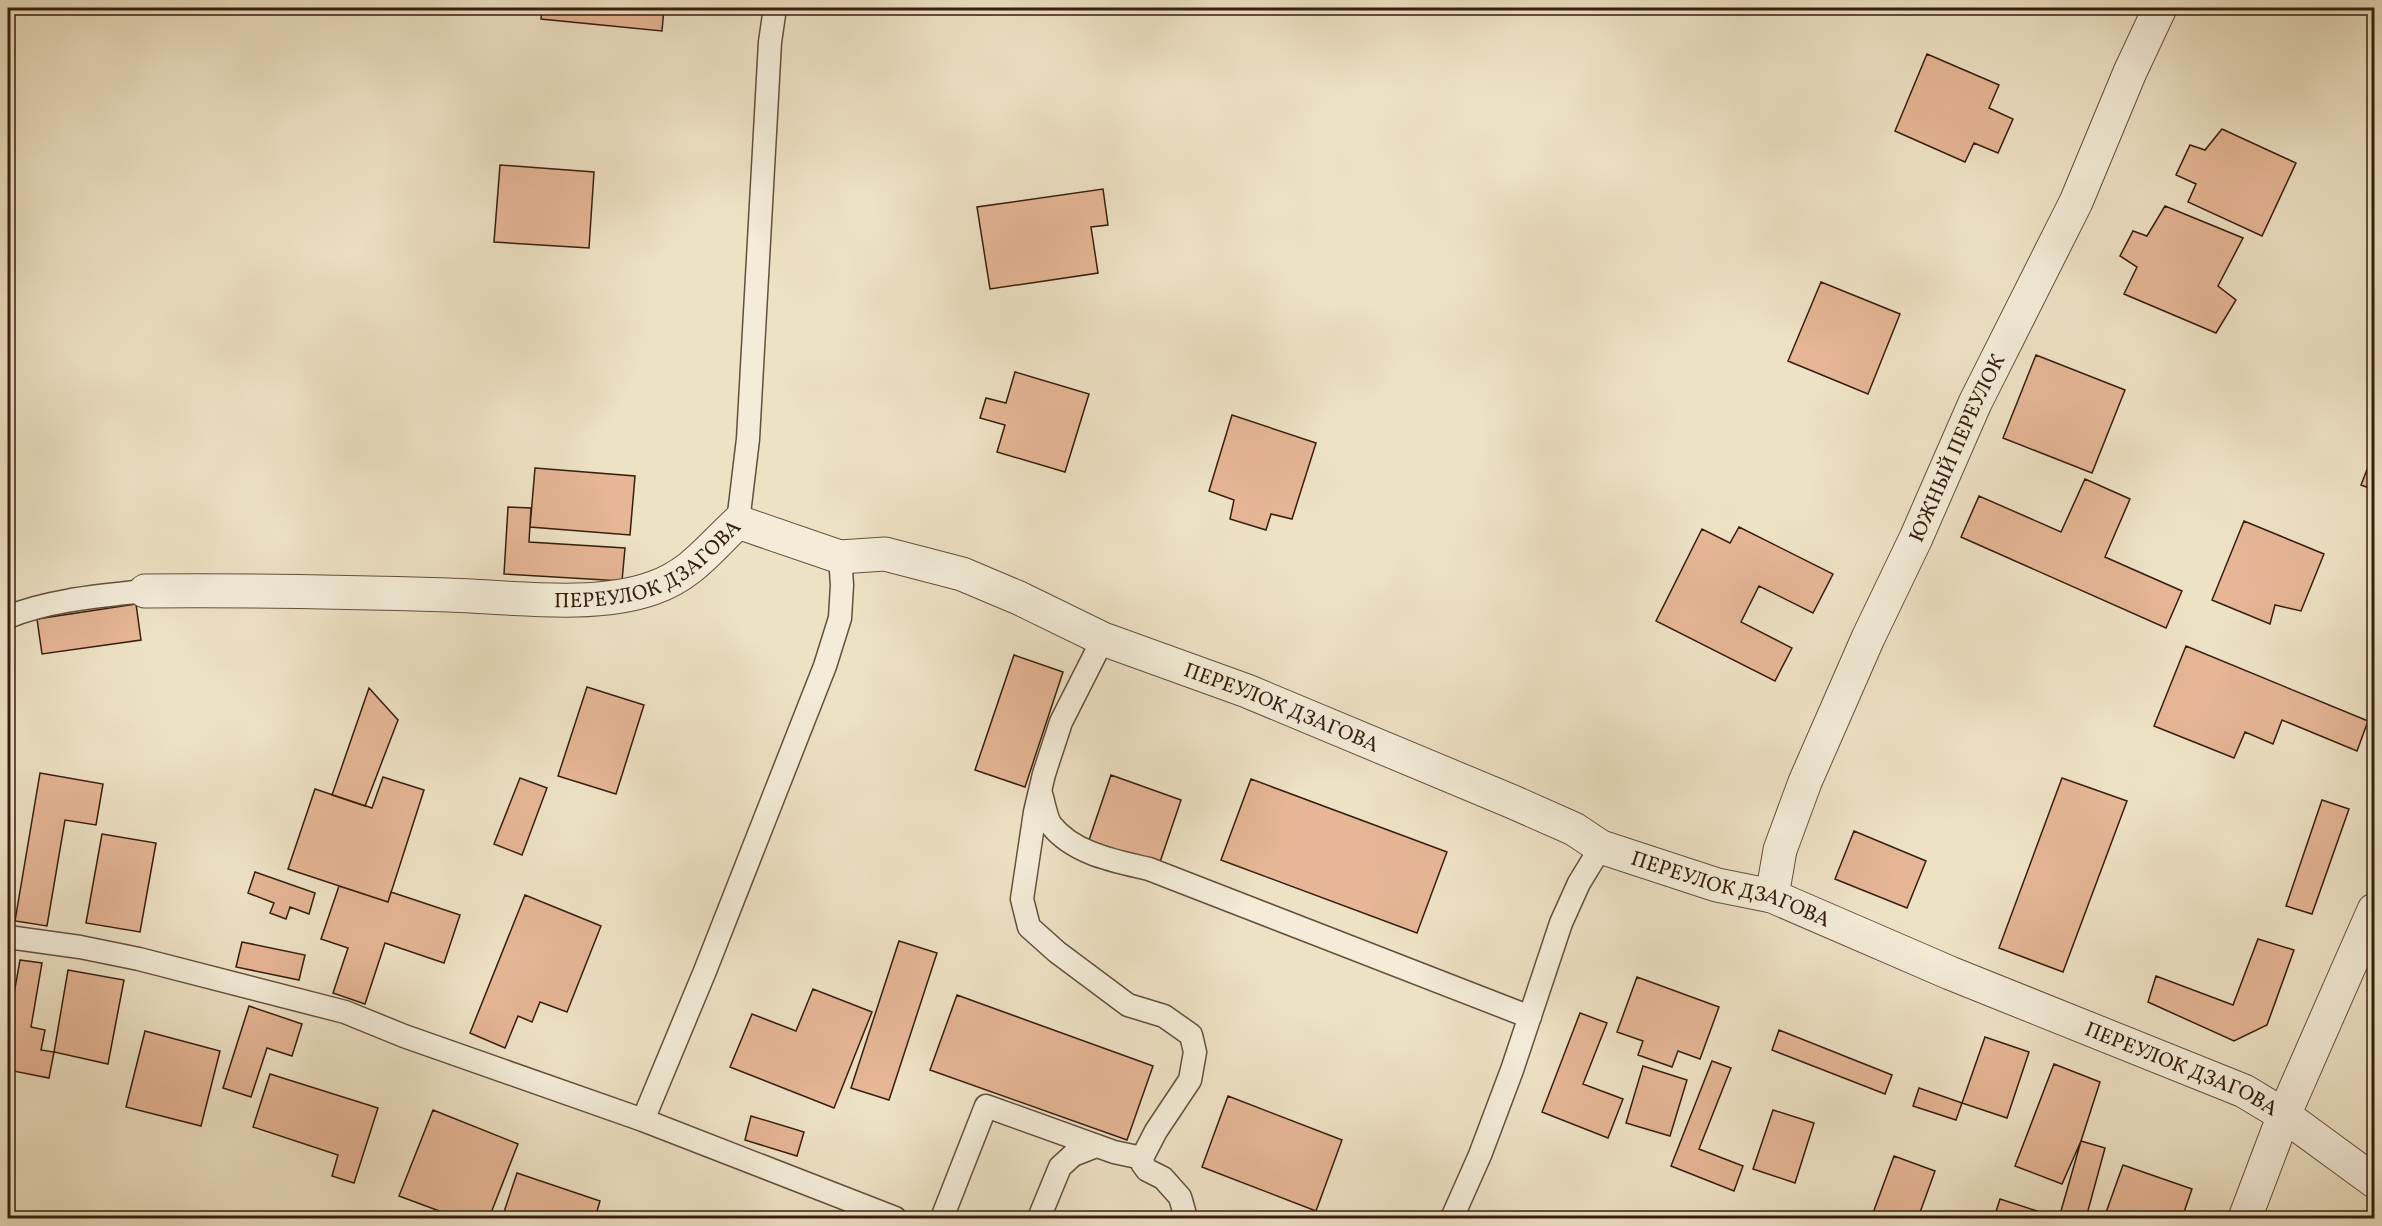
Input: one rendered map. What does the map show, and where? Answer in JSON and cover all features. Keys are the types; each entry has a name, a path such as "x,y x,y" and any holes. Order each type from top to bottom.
{"street":[{"name":"ЮЖНЫЙ ПЕРЕУЛОК","path":"1772,896 1780,850 1805,782 1975,403 2076,202 2130,72 2160,8"},
{"name":"ПЕРЕУЛОК ДЗАГОВА","path":"145,591 315,592 573,600 620,597 653,588 681,575 702,560 738,522 840,557 885,555 962,574 1019,598 1103,639 1247,691 1513,802 1574,829 1601,847 1717,885 1772,896 1960,978 2244,1091 2284,1115 2374,1182"},
{"path":"2245,1218 2284,1115 2374,910"}],"lane":[{"path":"738,522 748,439 770,42 775,8"},
{"path":"643,1120 705,971 825,666 840,618 842,585 840,557"},
{"path":"8,617 104,595 145,591"},
{"path":"1103,639 1061,722 1040,793 1027,858 1022,899 1029,927 1057,952 1128,1005 1164,1016 1191,1035 1195,1052 1190,1080 1156,1131 1142,1158"},
{"path":"1040,793 1050,824 1069,842 1100,857 1149,870 1530,1017"},
{"path":"1452,1218 1480,1155 1561,923 1579,883 1601,847"},
{"path":"8,937 80,947 139,959 345,1012 404,1036 643,1120 895,1218"},
{"path":"942,1218 986,1106 1096,1146 1142,1158"},
{"path":"1040,1218 1060,1167 1073,1155 1096,1146"},
{"path":"1142,1158 1147,1170 1163,1178 1180,1197 1186,1218"}],"building":[{"path":"542,8 664,8 662,31 541,19"},
{"path":"1927,54 1999,85 1989,108 2013,119 1998,153 1974,143 1965,162 1895,131"},
{"path":"2222,129 2296,163 2262,236 2188,202 2196,184 2176,175 2190,145 2205,150"},
{"path":"500,165 594,172 589,248 494,242"},
{"path":"1103,189 1108,225 1091,227 1098,273 990,289 977,207"},
{"path":"2165,206 2243,238 2218,286 2236,300 2216,333 2124,294 2137,267 2120,256 2133,231 2147,236"},
{"path":"1821,282 1900,314 1868,394 1788,361"},
{"path":"2036,355 2125,390 2092,473 2003,438"},
{"path":"1015,372 1089,394 1065,472 997,452 1005,425 980,418 986,398 1006,403"},
{"path":"1232,415 1316,443 1292,519 1271,514 1266,530 1230,519 1234,500 1209,491"},
{"path":"2374,454 2374,490 2361,485"},
{"path":"535,468 635,476 630,535 530,527"},
{"path":"2085,479 2130,499 2105,557 2182,591 2166,628 1961,537 1979,496 2061,532"},
{"path":"508,507 531,508 529,542 625,548 622,581 504,574"},
{"path":"2244,521 2324,554 2301,611 2275,605 2270,624 2212,600"},
{"path":"1739,527 1833,574 1813,613 1759,586 1741,622 1792,648 1775,681 1656,621 1702,529 1730,543"},
{"path":"136,604 141,640 42,654 37,619"},
{"path":"2186,646 2368,721 2357,751 2282,720 2273,744 2245,732 2234,758 2154,726"},
{"path":"1014,655 1063,672 1025,787 975,770"},
{"path":"587,687 644,705 616,794 558,776"},
{"path":"369,688 398,720 365,806 332,795"},
{"path":"40,773 103,784 96,825 65,820 47,926 15,921"},
{"path":"1111,775 1181,800 1159,865 1089,840"},
{"path":"383,777 424,790 388,902 288,869 315,789 372,808"},
{"path":"520,778 547,788 522,855 494,844"},
{"path":"2062,778 2127,801 2063,972 1999,948"},
{"path":"1251,779 1447,852 1417,933 1221,860"},
{"path":"2322,800 2349,809 2312,914 2286,906"},
{"path":"1854,831 1926,861 1907,908 1835,879"},
{"path":"102,834 156,843 140,932 86,923"},
{"path":"255,872 315,893 309,914 290,907 286,919 270,913 274,903 248,893"},
{"path":"339,886 388,902 391,892 460,915 444,963 385,943 365,1004 333,993 348,948 321,939"},
{"path":"525,895 601,926 567,1012 540,1002 532,1022 518,1016 505,1048 470,1033"},
{"path":"2258,939 2294,950 2267,1025 2234,1041 2148,1002 2156,976 2233,1005"},
{"path":"899,941 937,953 889,1100 851,1088"},
{"path":"242,942 305,955 299,980 236,967"},
{"path":"20,960 42,963 31,1027 45,1030 41,1050 54,1052 49,1078 8,1070 8,1027"},
{"path":"68,970 124,980 108,1064 54,1052"},
{"path":"1637,977 1719,1007 1700,1059 1678,1051 1672,1067 1638,1055 1643,1041 1617,1032"},
{"path":"813,989 872,1012 834,1108 730,1067 752,1014 796,1031"},
{"path":"957,995 1153,1066 1127,1140 930,1070"},
{"path":"249,1006 302,1024 292,1056 267,1048 251,1097 223,1088"},
{"path":"1580,1013 1607,1023 1583,1084 1623,1099 1608,1138 1542,1112"},
{"path":"1779,1030 1892,1075 1885,1094 1772,1050"},
{"path":"145,1031 220,1051 201,1126 126,1107"},
{"path":"1985,1037 2029,1052 2007,1118 1962,1103"},
{"path":"1712,1061 1731,1068 1699,1149 1743,1166 1734,1191 1671,1166"},
{"path":"2054,1064 2100,1082 2081,1141 2062,1184 2015,1166"},
{"path":"1643,1066 1687,1080 1670,1136 1626,1123"},
{"path":"270,1074 378,1108 354,1183 332,1176 338,1155 253,1127"},
{"path":"1919,1088 1962,1103 1956,1120 1913,1106"},
{"path":"1228,1096 1342,1140 1316,1211 1202,1167"},
{"path":"433,1110 518,1144 489,1218 458,1218 399,1196"},
{"path":"1773,1110 1814,1123 1795,1183 1753,1169"},
{"path":"751,1116 804,1132 797,1156 745,1140"},
{"path":"2081,1141 2105,1148 2086,1218 2059,1218"},
{"path":"1894,1156 1935,1171 1918,1218 1887,1218 1873,1213"},
{"path":"2123,1165 2192,1189 2182,1218 2104,1218"},
{"path":"517,1173 600,1201 595,1218 502,1218"},
{"path":"2000,1199 2040,1212 2038,1218 1994,1218"}]}
